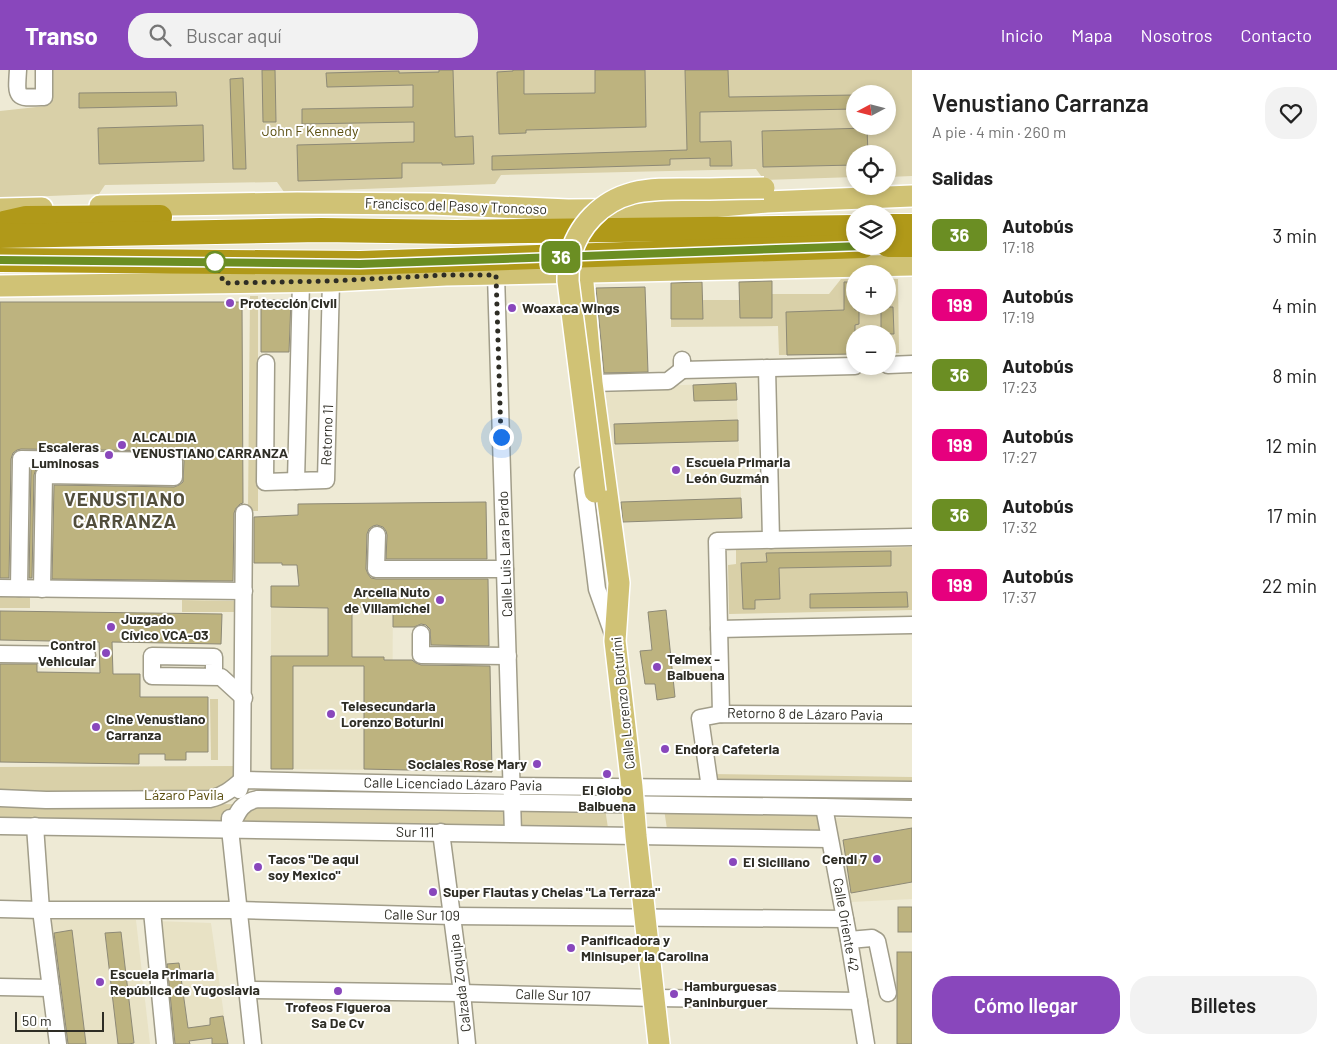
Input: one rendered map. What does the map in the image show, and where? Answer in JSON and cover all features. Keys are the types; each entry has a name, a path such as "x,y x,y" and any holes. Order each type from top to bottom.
{"highway":[{"path":"1,214 4,223 26,218 322,215 390,222 456,232"},
{"name":"Francisco del Paso y Troncoso","path":"0,236 321,230 456,232 846,227"},
{"path":"896,245 912,245"},
{"path":"0,260 360,264 846,247"},
{"path":"360,264 373,270 410,277"}],"main road":[{"path":"615,641 594,492 568,281 570,258 579,235 586,224 604,206 615,199 635,192 846,186"},
{"path":"896,186 912,186"},
{"name":"Francisco del Paso y Troncoso","path":"1,214 93,206 297,203 433,204 568,210 689,210 767,202 912,196"},
{"path":"689,210 902,218"},
{"path":"0,286 301,282 582,272 912,265"},
{"name":"Calle Lorenzo Boturini","path":"582,272 592,383 619,583 615,641 659,1044"}],"street":[{"path":"18,70 17,90 20,97 24,98 44,97 44,70"},
{"name":"Calle Luis Lara Pardo","path":"496,275 513,834"},
{"name":"Retorno 11","path":"296,481 326,480 331,281"},
{"path":"266,363 265,482 296,481 301,282"},
{"path":"560,291 597,589 615,641"},
{"path":"896,365 912,364"},
{"path":"592,383 668,381 682,365 767,368 846,366"},
{"path":"767,368 771,540 912,537"},
{"path":"19,588 21,459 174,461 174,477 44,476 42,589"},
{"path":"244,513 242,780 230,814 230,829 253,1044"},
{"path":"376,535 376,569 505,569"},
{"name":"Retorno 8 de Lázaro Pavia","path":"771,540 717,541 721,714 912,715"},
{"path":"0,588 244,591"},
{"path":"719,629 912,625"},
{"path":"421,634 421,655 508,656"},
{"path":"0,654 87,655"},
{"path":"214,676 221,677 244,698"},
{"path":"710,788 700,718 721,714"},
{"path":"0,798 46,800 210,799 220,797 242,780"},
{"name":"Calle Licenciado Lázaro Pavia","path":"242,780 511,786 633,796 824,807 912,809"},
{"name":"Calle Licenciado Lázaro Pavia","path":"230,829 244,804 250,800 258,799 512,803 633,796 710,788 912,790"},
{"name":"Calle Oriente 42","path":"824,807 866,1044"},
{"name":"Sur 111","path":"0,826 830,839"},
{"path":"35,826 41,910 58,1044"},
{"name":"Calzada Zoquipa","path":"441,832 467,1044"},
{"name":"Calle Sur 109","path":"0,909 238,910 452,916 845,919"},
{"path":"152,911 165,1044"},
{"path":"849,940 872,938 878,941 888,993"},
{"path":"0,987 51,988"},
{"name":"Calle Sur 107","path":"248,990 462,992 655,998 859,1001"}],"shaded area":[{"name":"Escuela Primaria León Guzmán","path":"736,383 742,518 620,522 605,388"},
{"name":"Telesecundaria Lorenzo Boturini","path":"271,586 393,587 392,770 271,769"},
{"name":"Cendi 7","path":"835,818 912,818 912,899 851,902"},
{"name":"Escuela Primaria República de Yugoslavia","path":"50,920 136,920 150,1044 65,1044"},
{"path":"156,921 211,923 228,1044 171,1044"}],"green space":[{"name":"John F Kennedy","path":"47,70 912,70 912,176 896,177 896,145 846,145 846,177 764,180 756,169 501,175 495,184 284,192 277,182 105,185 99,194 0,198 0,111 46,106"},
{"path":"841,279 846,279 846,315 896,315 896,279 898,279 899,353 896,353 896,325 846,325 846,354 779,355 778,326 671,327 671,296 703,295 703,300 739,300 762,294 829,294"},
{"path":"250,296 258,296 258,511 248,511"},
{"path":"912,547 912,610 729,614 728,565 736,564 736,550"},
{"path":"0,597 30,597 30,608 0,608"},
{"path":"182,600 236,601 236,612 182,612"},
{"path":"210,699 218,699 218,760 211,760"},
{"name":"Lázaro Pavila","path":"238,766 238,771 211,804 605,808 608,828 527,827 520,825 0,820 0,767"},
{"path":"711,774 912,777 912,788 712,782"},
{"path":"269,788 490,789 490,796 269,794"},
{"path":"661,794 912,797 912,801 662,798"},
{"path":"664,809 819,813 823,832 667,829"}],"building":[{"path":"262,70 275,70 276,122 263,122"},
{"path":"439,70 453,70 455,137 473,136 474,164 402,163 402,178 298,181 297,145 414,142 414,122 302,124 302,109 413,107 413,85 327,87 326,73 439,72"},
{"path":"524,70 524,94 595,93 595,70 645,70 646,127 526,130 526,133 499,134 497,72"},
{"path":"685,70 728,70 729,97 846,95 846,109 700,112 700,142 731,141 732,166 710,166 710,158 670,159 670,165 492,170 492,156 687,150"},
{"path":"243,78 246,169 233,169 230,79"},
{"path":"176,92 177,106 79,108 79,93"},
{"path":"203,125 204,161 99,164 98,128"},
{"path":"846,129 846,135 867,135 868,145 846,145 846,165 763,167 762,131"},
{"path":"772,281 772,318 740,318 739,282"},
{"path":"702,282 703,319 671,319 671,283"},
{"path":"844,282 846,282 846,315 859,315 859,324 846,325 846,354 787,355 786,312 844,310"},
{"path":"645,287 648,372 604,373 596,288"},
{"path":"261,300 291,300 289,352 261,352"},
{"name":"ALCALDIA VENUSTIANO CARRANZA","path":"0,302 242,302 243,503 236,508 234,513 233,581 52,579 54,485 174,487 183,482 184,461 179,453 174,451 21,449 13,453 11,459 9,578 0,578"},
{"path":"881,315 893,315 894,325 881,325"},
{"path":"736,383 737,400 694,401 693,385"},
{"path":"738,420 738,441 615,444 614,424"},
{"path":"31,469 36,469 34,475 32,578 29,578"},
{"path":"741,498 742,518 623,522 621,502"},
{"path":"486,502 487,559 386,559 386,531 383,527 377,525 369,529 367,534 366,569 371,578 376,579 488,579 489,646 431,645 430,629 426,625 393,627 393,608 352,608 352,657 384,657 384,660 412,660 421,665 490,666 492,772 364,769 364,666 293,666 293,769 271,769 271,656 328,656 328,608 271,607 271,586 299,586 297,565 254,563 254,517 298,515 298,504"},
{"path":"891,551 891,566 779,568 780,599 755,600 755,609 743,609 741,563 767,562 766,553"},
{"path":"907,592 908,607 810,608 810,594"},
{"name":"Telmex - Balbuena","path":"666,610 675,697 657,700 655,684 645,684 640,651 652,650 648,612"},
{"path":"0,611 222,614 221,644 112,642 113,674 140,674 140,697 208,697 208,752 186,752 186,760 165,760 165,754 139,754 139,764 0,762 0,664 37,664 37,672 100,673 99,642 0,640"},
{"name":"Cendi 7","path":"912,828 912,882 851,893 843,840"},
{"path":"898,907 912,907 912,932 898,932"},
{"path":"72,930 86,1044 68,1044 54,933"},
{"path":"121,932 134,1043 129,1044 118,1044 105,933"},
{"path":"897,952 912,952 912,1044 897,1044"},
{"path":"179,963 188,1028 210,1025 210,1018 223,1016 228,1044 212,1044 212,1038 189,1041 190,1044 175,1044 167,964"}],"bus line":[{"name":"36","path":"0,260 360,264 846,247"}],"place":[{"name":"Protección Civil","path":"230,303"},
{"name":"Woaxaca Wings","path":"512,308"},
{"name":"ALCALDIA VENUSTIANO CARRANZA","path":"122,445"},
{"name":"Escaleras Luminosas","path":"109,455"},
{"name":"Escuela Primaria León Guzmán","path":"676,470"},
{"name":"Arcelia Nuto de Villamichel","path":"440,600"},
{"name":"Juzgado Cívico VCA-03","path":"111,627"},
{"name":"Control Vehicular","path":"106,653"},
{"name":"Telmex - Balbuena","path":"657,667"},
{"name":"Telesecundaria Lorenzo Boturini","path":"331,714"},
{"name":"Cine Venustiano Carranza","path":"96,727"},
{"name":"Endora Cafeteria","path":"665,749"},
{"name":"Sociales Rose Mary","path":"537,764"},
{"name":"El Globo Balbuena","path":"607,774"},
{"name":"Cendi 7","path":"877,859"},
{"name":"El Siciliano","path":"733,862"},
{"name":"Tacos \"De aqui soy Mexico\"","path":"258,867"},
{"name":"Super Flautas y Chelas \"La Terraza\"","path":"433,892"},
{"name":"Panificadora y Minisuper la Carolina","path":"571,948"},
{"name":"Escuela Primaria República de Yugoslavia","path":"100,982"},
{"name":"Trofeos Figueroa Sa De Cv","path":"338,991"},
{"name":"Hamburguesas Paninburguer","path":"674,994"}],"district":[{"name":"VENUSTIANO CARRANZA","path":"125,510"}],"route":[{"path":"215,262 224,283 496,275 501,437"}]}
